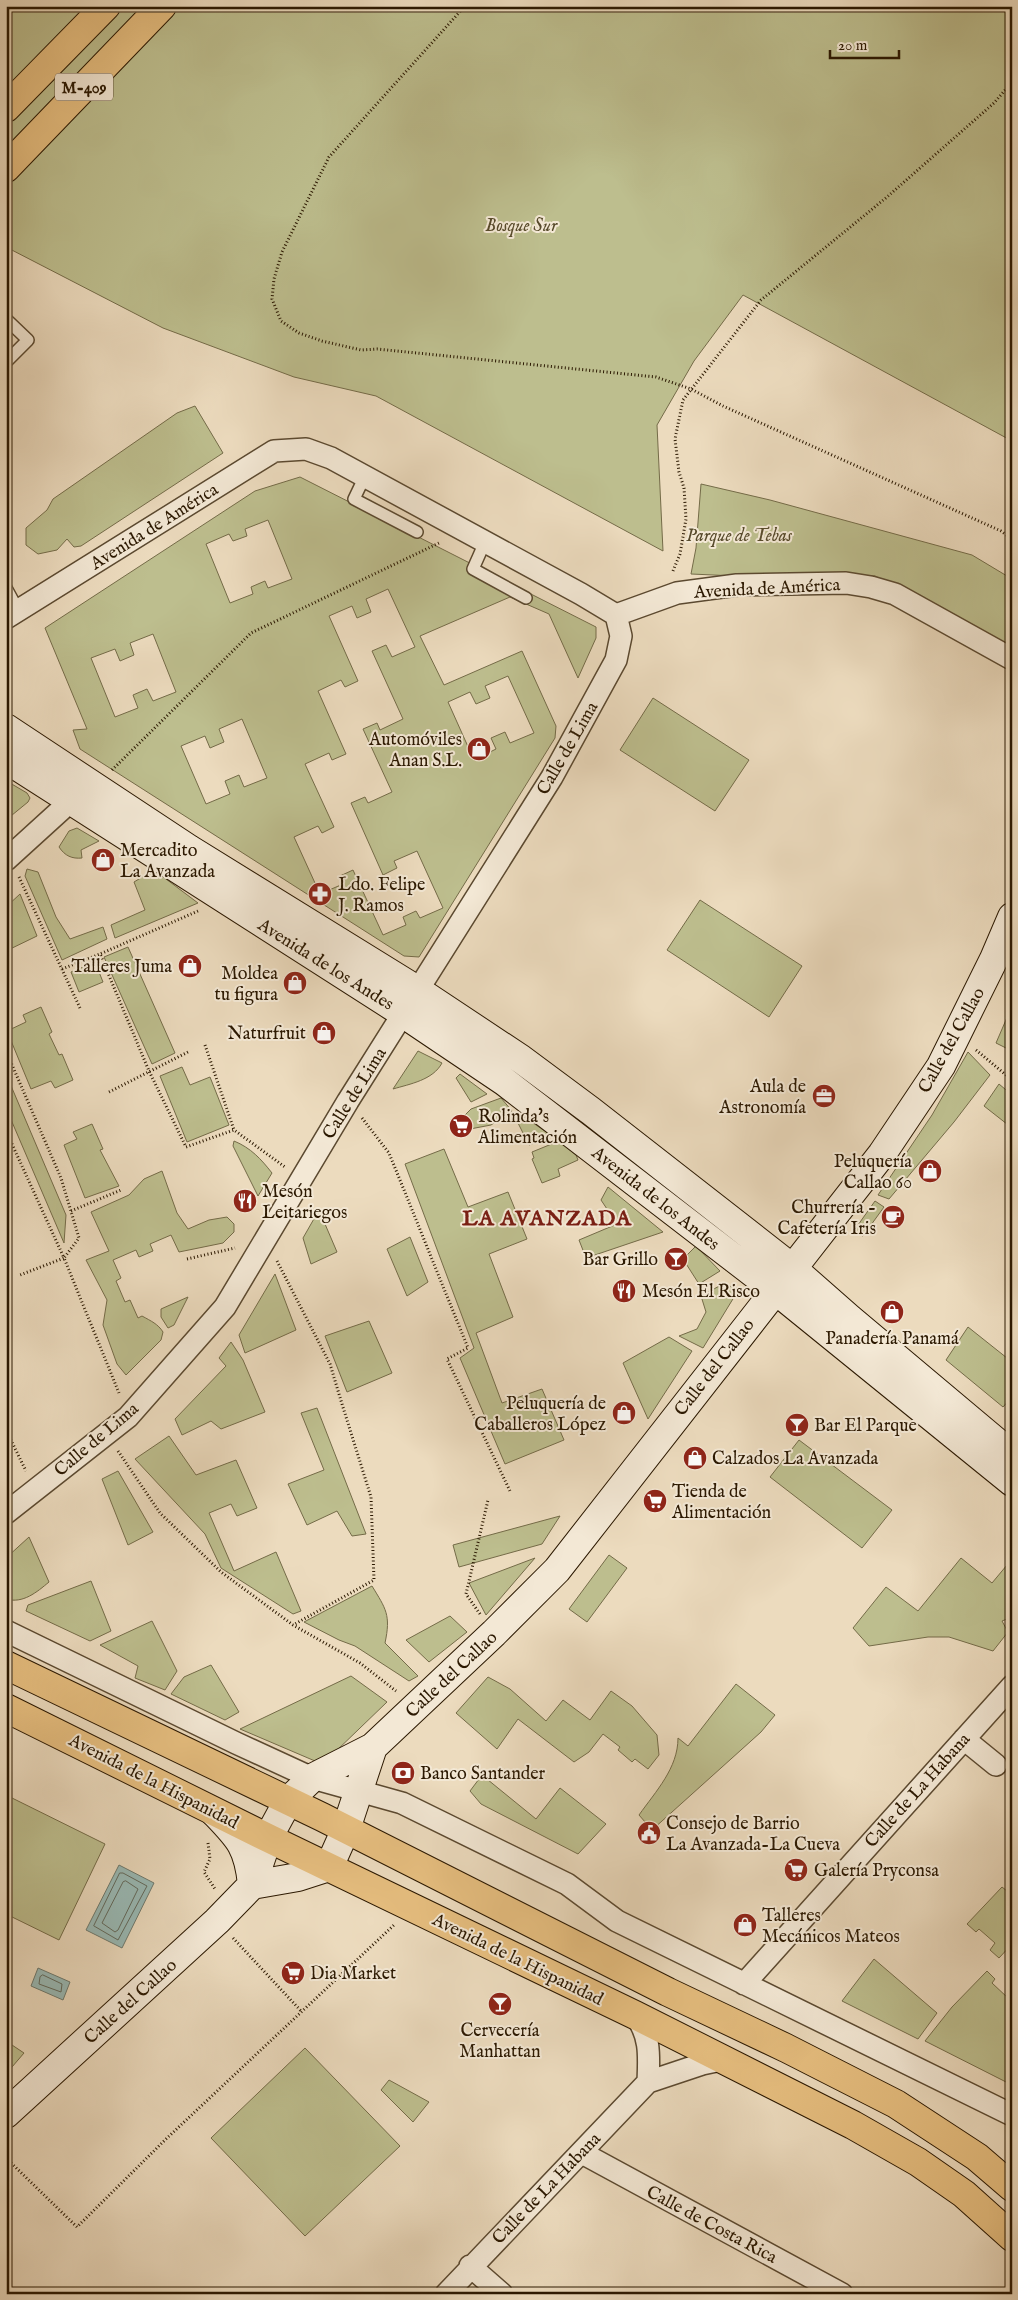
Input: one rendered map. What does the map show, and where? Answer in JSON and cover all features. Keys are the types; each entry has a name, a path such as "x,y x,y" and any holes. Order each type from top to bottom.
{"main road":[{"name":"M-409","path":"6,168 162,6"},
{"name":"M-409","path":"6,108 100,13"},
{"name":"Avenida de los Andes","path":"6,728 87,795 224,900 403,1014 505,1082 774,1289 1012,1482"},
{"name":"Avenida de los Andes","path":"6,759 87,795 189,850 417,990 521,1059 592,1111 792,1268 1012,1455"},
{"name":"Calle del Callao","path":"6,2114 217,1921 252,1885 268,1838 288,1801 312,1778 373,1747 497,1630 557,1570 774,1289 882,1154 941,1066 1012,918"},
{"path":"6,1665 346,1829 896,2104 977,2157 1012,2187"},
{"name":"Avenida de la Hispanidad","path":"6,1708 268,1838 634,2015 853,2125 918,2162 964,2194 1012,2237"},
{"name":"Calle del Callao","path":"329,1867 346,1829 373,1747"},
{"path":"213,1811 236,1834 245,1851 249,1860 252,1885 298,1877 329,1867"}],"street":[{"name":"Avenida de América","path":"12,614 274,451 306,449 331,458 364,476"},
{"path":"364,476 616,615"},
{"name":"Avenida de América","path":"616,615 677,593 737,585 846,583 896,594 1012,659"},
{"name":"Calle de Lima","path":"6,1514 128,1417 225,1307 348,1101 552,777 616,660 621,636 616,615"},
{"path":"8,859 87,795"},
{"path":"6,1631 312,1778 402,1803 567,1884 617,1921 1012,2115"},
{"name":"Calle de La Habana","path":"744,1984 1012,1686"},
{"path":"964,1739 996,1765"},
{"path":"634,2015 643,2026 649,2044 648,2082"},
{"name":"Calle de La Habana","path":"446,2294 470,2266 582,2153 648,2082 702,2064 721,2060"},
{"name":"Calle de Costa Rica","path":"582,2153 842,2294"},
{"path":"470,2266 502,2294"}],"lane":[{"path":"6,319 28,340 6,362"},
{"path":"364,476 354,498 417,532"},
{"path":"485,542 473,569 526,598"},
{"path":"6,588 12,614"}],"path":[{"path":"465,6 330,157 282,252 274,279 272,299 281,321 299,333 361,350 377,349 656,377 691,389 722,406 1001,531 1012,539"},
{"path":"668,596 671,577 680,554 686,519 684,488 679,472 675,438 683,400 761,300 887,197 994,103 1012,82"},
{"path":"87,795 251,633 465,531"},
{"path":"8,859 80,1008"},
{"path":"62,969 224,900"},
{"path":"100,954 149,1071 186,1147 234,1130"},
{"path":"957,1034 1012,1080"},
{"path":"205,1045 234,1130 302,1179"},
{"path":"6,1051 60,1178 79,1238 64,1258 20,1275"},
{"path":"109,1092 190,1051"},
{"path":"348,1101 389,1153 468,1348 447,1359 510,1491"},
{"path":"6,1130 64,1258 128,1417"},
{"path":"71,1211 121,1190"},
{"path":"187,1259 266,1239 330,1364 371,1497 374,1580 293,1625"},
{"path":"6,1430 36,1489"},
{"path":"106,1433 160,1513 221,1572 293,1625 360,1663 416,1707"},
{"path":"488,1500 466,1594 474,1608 497,1630"},
{"path":"6,2158 77,2228 166,2139 412,1907"},
{"path":"217,1921 302,2012"}],"green space":[{"name":"Bosque Sur","path":"6,6 1012,6 1012,441 743,295 694,361 657,425 663,551 376,396 294,377 163,328 6,247"},
{"path":"195,406 223,453 81,546 74,547 67,539 57,550 38,554 26,545 26,528 47,510 53,499 177,413"},
{"path":"300,477 596,627 596,638 578,678 549,614 510,597 420,636 444,685 522,651 556,726 555,738 419,957 404,956 80,749 73,730 87,729 45,628 255,491","holes":["268,520 292,579 268,588 265,581 251,587 253,594 230,603 206,544 229,534 233,541 247,536 245,529","388,589 415,647 392,657 386,645 372,651 403,719 380,730 377,723 363,729 392,792 368,803 365,797 351,803 383,875 397,868 394,861 417,851 443,908 420,918 416,911 403,917 406,925 383,935 353,870 340,876 343,884 320,894 294,837 318,826 322,833 334,827 305,764 329,753 332,760 346,754 318,691 341,680 345,687 358,681 329,616 352,606 357,618 371,612 366,599","153,634 176,692 153,701 147,689 133,695 138,708 115,717 91,658 115,649 120,661 134,655 130,643","508,676 534,733 510,743 505,732 491,738 496,749 474,760 448,702 470,692 476,704 490,698 485,686","242,719 267,778 244,787 239,775 225,781 230,794 206,804 181,746 205,736 210,748 224,742 219,729"]},
{"name":"Parque de Tebas","path":"701,484 770,500 972,555 1012,579 1012,650 875,576 840,575 780,578 691,574 696,548"},
{"path":"653,698 749,760 715,811 620,750"},
{"path":"10,783 27,793 30,798 28,802 6,820 6,789"},
{"path":"77,828 99,841 81,850 82,858 69,856 59,847 69,831"},
{"path":"27,869 38,872 56,917 70,939 103,927 107,939 62,960 25,876"},
{"path":"154,870 198,903 115,938 111,925 145,910 134,882"},
{"path":"20,894 37,936 6,951 6,907"},
{"path":"700,900 802,966 769,1017 667,950"},
{"path":"128,947 175,1053 152,1064 104,957"},
{"path":"95,962 103,982 79,992 71,972"},
{"path":"1012,1006 1012,1035 1006,1048 996,1043"},
{"path":"41,1007 52,1032 49,1034 59,1055 62,1054 73,1080 55,1088 51,1081 31,1089 7,1031 26,1022 23,1015"},
{"path":"418,1051 442,1063 433,1074 414,1083 393,1089"},
{"path":"968,1052 990,1075 954,1122 889,1199 878,1195 932,1115"},
{"path":"182,1067 190,1085 210,1077 229,1125 187,1142 160,1076"},
{"path":"6,1074 66,1215 64,1243 6,1108"},
{"path":"460,1074 487,1094 471,1102 456,1078"},
{"path":"999,1084 1012,1095 1012,1128 984,1106"},
{"path":"501,1098 512,1111 491,1125 470,1129 465,1115 471,1109"},
{"path":"523,1116 552,1136 529,1145 516,1119"},
{"path":"92,1124 103,1149 100,1150 119,1186 85,1198 64,1145 77,1139 73,1132"},
{"path":"234,1141 255,1154 272,1173 258,1196 233,1146"},
{"path":"559,1141 576,1155 578,1160 558,1169 560,1176 542,1183 532,1159 534,1158 532,1152"},
{"path":"444,1149 468,1207 508,1192 527,1239 489,1254 513,1317 476,1333 502,1403 542,1389 564,1440 505,1464 460,1358 474,1348 405,1164"},
{"path":"162,1171 177,1213 188,1229 209,1220 227,1217 234,1224 234,1232 223,1243 179,1252 171,1235 150,1244 153,1251 139,1257 136,1250 113,1260 121,1278 116,1281 125,1302 130,1300 138,1318 142,1316 148,1319 163,1332 161,1340 126,1375 117,1364 103,1325 107,1300 86,1260 109,1251 91,1212 129,1195 144,1179"},
{"path":"608,1187 663,1232 586,1258 579,1240 617,1224 601,1200"},
{"path":"875,1201 884,1207 863,1236 853,1232"},
{"path":"319,1210 337,1252 311,1264 303,1238"},
{"path":"410,1237 428,1282 407,1296 387,1249"},
{"path":"696,1246 720,1271 699,1284 683,1259"},
{"path":"275,1274 296,1330 245,1353 239,1335"},
{"path":"723,1284 739,1289 703,1348 679,1336 697,1329 706,1312 701,1296"},
{"path":"188,1297 174,1325 168,1328 161,1317 161,1309"},
{"path":"369,1321 392,1373 347,1392 325,1336"},
{"path":"968,1327 1012,1362 1012,1397 1003,1407 946,1360"},
{"path":"669,1337 692,1351 648,1419 623,1363"},
{"path":"231,1342 243,1360 265,1412 221,1429 211,1421 182,1435 175,1419 226,1366 219,1358"},
{"path":"317,1408 366,1534 352,1536 337,1511 307,1525 288,1484 324,1470 301,1413"},
{"path":"169,1436 196,1475 236,1460 257,1508 237,1516 231,1504 209,1513 234,1571 276,1552 301,1611 293,1614 221,1568 205,1534 135,1459"},
{"path":"799,1440 892,1510 862,1548 770,1477"},
{"path":"118,1471 153,1532 128,1545 102,1479"},
{"path":"560,1516 542,1544 459,1567 453,1545"},
{"path":"29,1537 49,1582 35,1593 24,1598 18,1600 6,1599 6,1558"},
{"path":"609,1555 627,1568 587,1622 569,1609"},
{"path":"535,1558 486,1615 469,1583"},
{"path":"961,1558 992,1583 1012,1559 1012,1617 1002,1621 1008,1632 993,1651 949,1637 928,1637 869,1646 853,1628 886,1587 918,1611"},
{"path":"91,1581 111,1631 90,1641 26,1611 28,1605"},
{"path":"372,1586 386,1613 387,1633 385,1643 418,1676 409,1681 355,1646 304,1622"},
{"path":"450,1616 467,1632 429,1662 406,1640"},
{"path":"152,1621 177,1671 165,1690 135,1678 138,1666 100,1645"},
{"path":"211,1665 239,1712 225,1720 171,1694 184,1677"},
{"path":"351,1676 387,1702 332,1755 315,1761 240,1729"},
{"path":"488,1677 510,1689 546,1721 563,1700 590,1720 611,1691 632,1706 657,1735 659,1755 648,1769 635,1759 632,1762 618,1750 620,1747 603,1734 589,1752 574,1762 518,1719 497,1749 456,1713"},
{"path":"736,1684 775,1715 761,1732 652,1830 639,1815 665,1779 674,1759 678,1738 688,1746"},
{"path":"482,1775 536,1819 560,1788 606,1824 578,1854 481,1804 470,1791"},
{"path":"8,1796 105,1844 59,1940 6,1914"},
{"path":"1002,1887 1012,1895 1012,1944 999,1958 990,1950 995,1943 979,1929 976,1932 967,1924"},
{"path":"874,1959 937,2013 918,2039 842,2001"},
{"path":"987,1971 995,1979 992,1983 1008,1998 1012,1994 1012,2085 925,2041 952,2007"},
{"path":"6,2041 24,2053 6,2074"},
{"path":"305,2048 400,2146 305,2236 211,2138"},
{"path":"389,2080 429,2102 413,2122 381,2090"}],"water":[{"path":"119,1865 154,1883 122,1948 86,1930"},
{"path":"38,1968 70,1982 63,2000 31,1986"}],"place":[{"name":"Automóviles Anan S.L.","path":"479,749"},
{"name":"Mercadito La Avanzada","path":"103,860"},
{"name":"Ldo. Felipe J. Ramos","path":"320,894"},
{"name":"Talleres Juma","path":"190,966"},
{"name":"Moldea tu figura","path":"295,983"},
{"name":"Naturfruit","path":"324,1033"},
{"name":"Aula de Astronomía","path":"824,1096"},
{"name":"Rolinda's Alimentación","path":"461,1126"},
{"name":"Peluquería Callao 60","path":"930,1171"},
{"name":"Mesón Leitariegos","path":"245,1201"},
{"name":"Churrería - Cafetería Iris","path":"893,1217"},
{"name":"Bar Grillo","path":"676,1259"},
{"name":"Mesón El Risco","path":"624,1291"},
{"name":"Panadería Panamá","path":"892,1312"},
{"name":"Peluquería de Caballeros López","path":"624,1413"},
{"name":"Bar El Parque","path":"797,1425"},
{"name":"Calzados La Avanzada","path":"695,1458"},
{"name":"Tienda de Alimentación","path":"655,1501"},
{"name":"Banco Santander","path":"403,1773"},
{"name":"Consejo de Barrio La Avanzada-La Cueva","path":"649,1833"},
{"name":"Galería Pryconsa","path":"796,1870"},
{"name":"Talleres Mecánicos Mateos","path":"745,1925"},
{"name":"Dia Market","path":"293,1973"},
{"name":"Cervecería Manhattan","path":"500,2004"}],"district":[{"name":"LA AVANZADA","path":"547,1217"}]}
